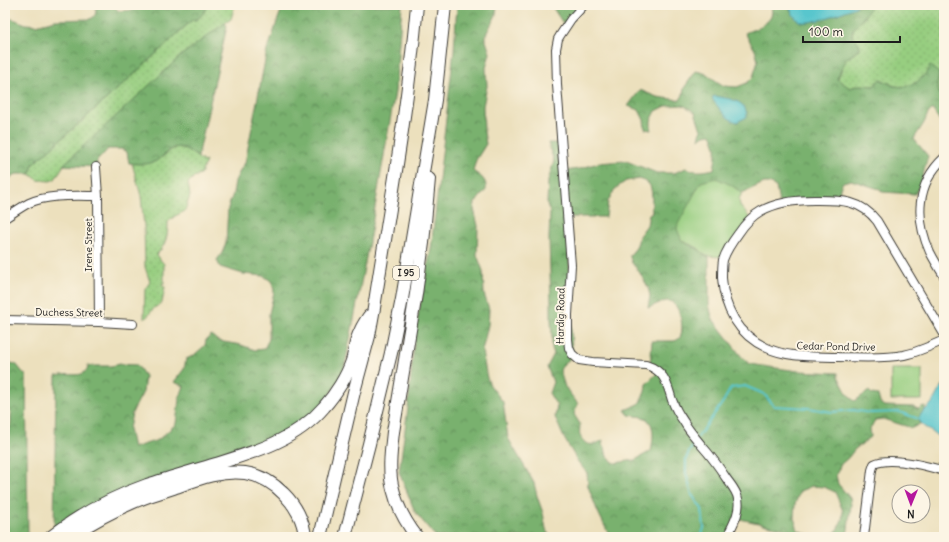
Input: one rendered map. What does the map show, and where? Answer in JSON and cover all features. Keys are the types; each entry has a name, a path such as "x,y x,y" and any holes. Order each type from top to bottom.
{"highway":[{"name":"I 95","path":"320,537 354,392 369,336 408,94 417,5"},
{"name":"I 95","path":"345,537 391,353 402,299 435,100 445,5"},
{"path":"417,537 408,526 392,488 391,451 424,236 435,100"},
{"path":"51,537 90,511 125,494 145,486 267,447 301,429 319,413 335,393 352,362 359,332 374,308"},
{"path":"69,537 100,518 137,500 200,479 227,473 244,473 258,476 279,488 291,501 298,514 303,526 305,537"}],"street":[{"name":"Hardig Road","path":"584,5 561,34 558,39 556,49 557,85 571,265 568,316 569,348 572,354 579,360 643,365 652,367 661,374 667,384 677,411 685,424 733,488 738,498 739,506 734,524 727,537"},
{"path":"944,158 926,183 923,192 920,214 923,235 930,253 944,276"},
{"name":"Irene Street","path":"96,167 98,196 99,322"},
{"path":"5,218 30,203 43,199 64,196 98,196"},
{"name":"Cedar Pond Drive","path":"944,334 877,221 862,207 845,201 811,200 789,202 767,208 754,216 742,229 726,251 723,260 722,273 722,286 725,300 739,327 748,337 767,349 785,354 814,357 880,357 910,353 924,349 944,340"},
{"name":"Duchess Street","path":"5,320 132,324"},
{"path":"864,537 874,464 884,461 898,462 926,466 944,472"}],"green space":[{"path":"112,5 119,11 133,10 137,5 151,5 156,9 169,9 176,5 188,7 209,5 200,17 192,20 130,78 33,164 30,174 17,174 5,181 5,19 13,19 26,24 36,25 55,20 90,19 95,16 96,7"},
{"path":"209,5 235,5 231,19 183,54 64,165 55,179 50,181 38,180 30,174 33,164 130,78 192,20 196,20"},
{"path":"284,5 402,5 395,92 369,242 343,375 312,420 54,534 56,376 78,375 84,373 88,366 111,366 120,364 137,365 145,376 143,392 132,413 129,429 133,448 158,440 176,424 179,399 184,386 174,382 184,369 186,359 193,356 202,348 205,345 206,340 211,335 218,341 241,345 255,350 264,349 269,339 269,314 274,292 271,281 264,276 243,274 220,267 217,260 226,243 228,208 233,194 235,181 245,163 267,50"},
{"path":"457,5 497,5 496,15 486,34 486,41 490,53 486,68 487,86 483,106 486,144 476,160 473,171 486,183 486,190 475,203 474,209 478,226 477,255 483,271 484,294 489,309 488,325 482,351 487,378 490,385 503,402 508,438 534,483 546,529 550,537 436,537 415,512 399,472 408,408 415,332 431,249 454,50"},
{"path":"553,5 583,5 566,28 553,8"},
{"path":"771,5 788,5 795,17 856,7 858,5 872,5 861,21 853,29 852,36 859,43 860,49 846,59 837,79 850,88 860,85 874,86 880,79 894,86 905,87 917,82 925,75 930,66 939,73 937,86 940,95 944,97 944,127 932,109 927,115 914,139 928,156 921,183 915,194 882,192 879,189 851,180 843,182 840,188 839,201 779,203 776,187 769,183 764,183 742,193 731,185 682,241 698,249 706,256 709,256 709,304 712,318 741,356 750,364 799,371 838,373 845,390 855,401 869,391 872,394 878,395 880,403 884,406 915,407 919,409 925,406 925,409 918,420 920,424 912,428 883,419 875,420 870,429 871,437 855,449 841,464 836,475 838,484 850,498 851,505 847,537 825,537 804,537 789,530 736,518 727,537 610,537 597,510 588,486 587,473 578,462 564,438 555,417 557,406 549,393 553,382 547,367 554,354 552,348 551,319 549,238 550,213 547,204 548,181 554,161 548,143 561,143 564,171 579,169 598,163 626,161 657,173 674,173 686,168 696,171 714,169 716,152 715,144 711,134 705,135 699,139 701,130 695,112 683,105 666,106 656,111 651,121 651,130 645,129 644,120 639,110 628,106 640,90 657,97 680,100 683,95 684,88 696,71 707,74 724,86 737,87 747,83 753,77 758,61 755,50 745,33 765,24 771,16","holes":["639,179 648,183 650,186 652,193 652,212 649,214 647,225 639,236 638,242 630,257 632,263 648,287 650,296 648,308 659,303 670,301 674,304 680,314 682,331 680,337 675,341 652,341 650,366 657,373 646,384 645,392 639,404 625,410 629,415 645,418 651,424 653,433 651,451 635,460 615,463 607,457 605,447 602,445 603,440 590,444 584,442 582,439 580,434 580,425 574,414 578,404 565,387 560,371 572,356 568,217 606,217 608,201 616,188 626,181","812,486 824,487 835,492 843,511 842,520 836,532 825,537 809,535 798,530 794,518 795,504 800,491"]},
{"path":"872,5 944,5 944,97 940,95 937,86 939,73 925,75 917,82 905,87 894,86 881,79 874,86 860,85 850,88 837,80 846,59 860,49 859,43 852,36 853,29 861,21"},
{"path":"225,23 227,26 198,157 179,147 171,149 154,162 135,164 129,163 127,152 121,149 108,149 97,161 96,167 63,165 183,54"},
{"path":"177,147 186,149 204,162 206,161 201,174 194,177 188,183 190,196 185,211 175,216 168,222 166,240 156,255 164,264 164,283 161,285 165,287 162,303 154,308 144,319 145,289 150,282 145,267 144,226 141,196 132,163 154,161"},
{"path":"716,178 731,185 742,193 739,199 740,206 751,219 723,257 706,256 698,248 682,241 677,229 678,224 701,182"},
{"path":"5,362 16,364 26,375 28,537 5,537 5,479 11,414 5,404"},
{"path":"891,369 922,369 922,400 891,400"}],"water":[{"path":"788,5 858,5 827,18 804,22 795,18"},
{"path":"715,96 731,99 740,103 746,111 747,117 737,122 728,118 714,102 712,97"},
{"path":"942,385 944,385 944,439 940,439 918,420 921,414 932,403"}],"waterway":[{"path":"698,437 731,388 745,386 764,394 774,406 809,408 832,412 853,410 871,413 899,412 919,419"},
{"path":"695,442 686,459 686,473 692,495 702,509 704,528 701,537"}]}
